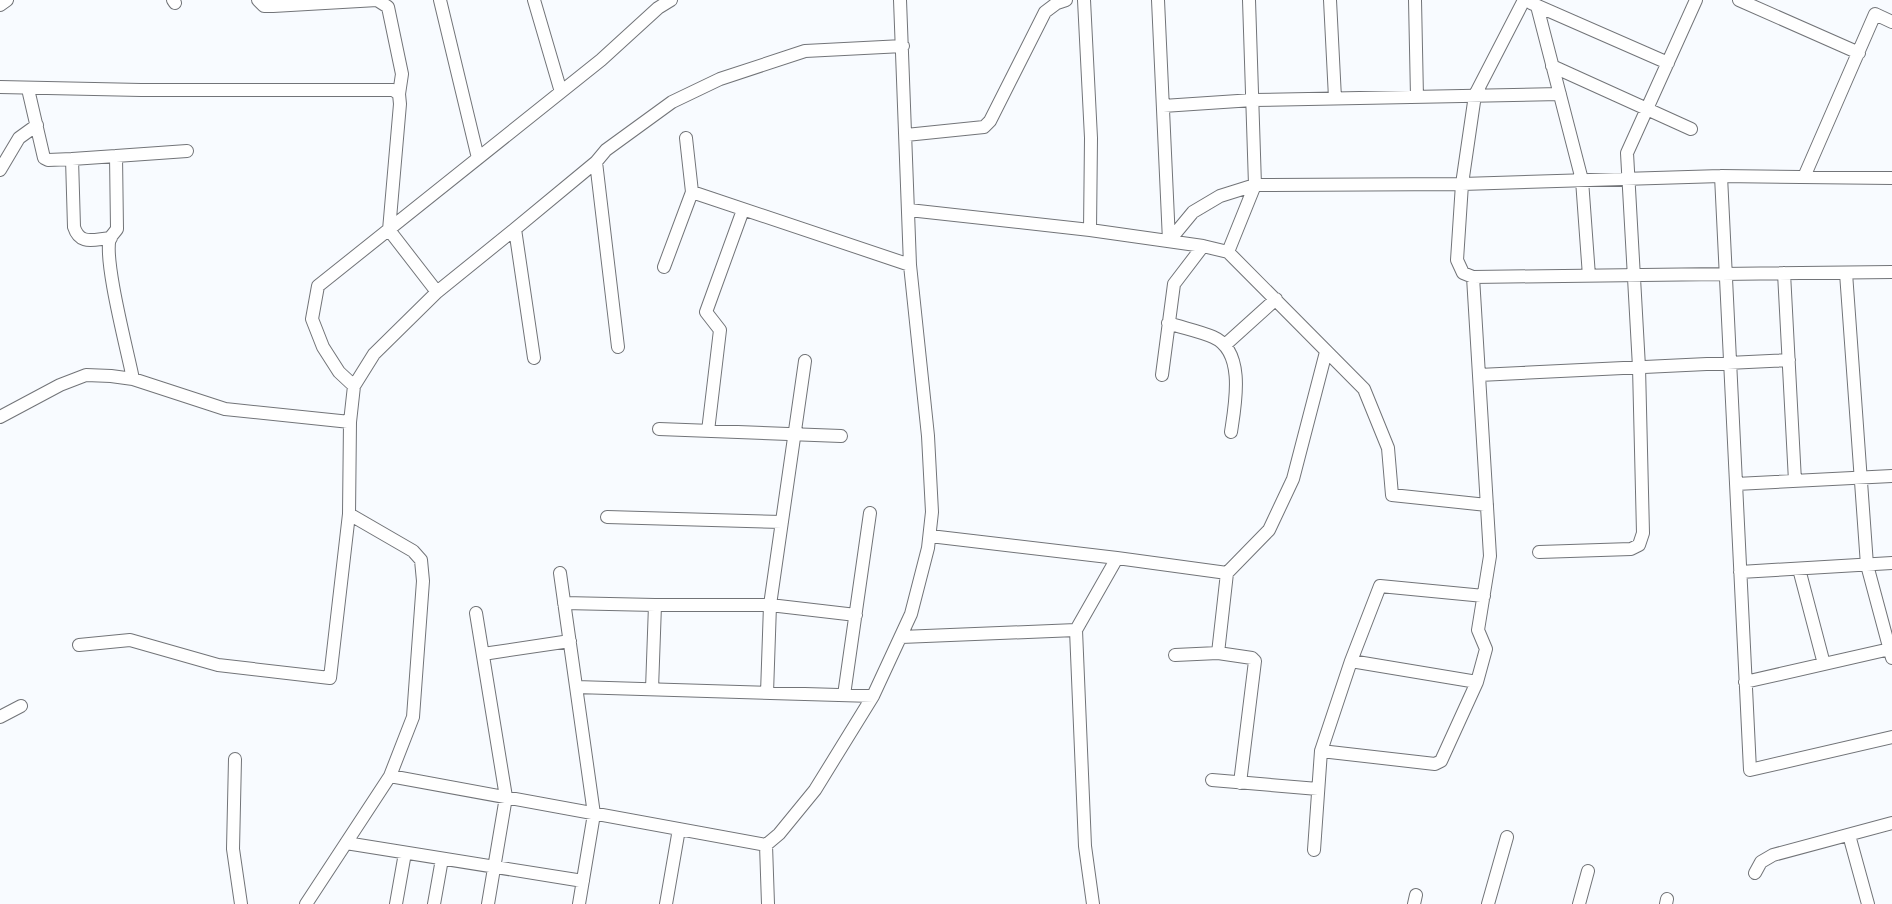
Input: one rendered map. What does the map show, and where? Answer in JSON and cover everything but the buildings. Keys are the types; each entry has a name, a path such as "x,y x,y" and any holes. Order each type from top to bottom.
{"street":[{"path":"0,5 7,0"},
{"path":"258,0 264,6 376,0 388,7 402,74 388,230 436,292"},
{"path":"440,0 478,158"},
{"path":"534,0 560,92"},
{"path":"354,386 339,372 323,347 312,319 318,286 600,60 658,8 671,0"},
{"path":"766,845 779,834 815,790 874,696 911,614 930,536 932,512 928,436 910,265 900,0"},
{"path":"906,135 984,127 990,121 1045,12 1057,2 1066,0"},
{"path":"1084,0 1091,138 1090,230"},
{"path":"1158,0 1169,241"},
{"path":"1228,252 1256,185 1249,0"},
{"path":"1330,0 1335,98"},
{"path":"1415,0 1416,97"},
{"path":"1668,62 1524,0 1475,96 1462,184 1457,260 1463,273 1474,278 1892,272"},
{"path":"1539,552 1631,549 1638,545 1643,533 1639,367 1627,153 1696,0"},
{"path":"1739,0 1858,53"},
{"path":"1537,6 1582,180 1589,276"},
{"path":"1804,177 1876,14 1892,22"},
{"path":"79,645 130,640 218,665 330,678 348,514 350,422 354,386 374,354 436,292 516,230 596,162 606,150 672,102 720,79 804,51 903,46"},
{"path":"1552,66 1691,129"},
{"path":"0,88 393,90 399,94"},
{"path":"28,89 44,158 48,160 187,151"},
{"path":"1163,106 1253,100 1560,94"},
{"path":"0,170 19,138 36,125"},
{"path":"664,267 692,192 686,138"},
{"path":"116,156 117,229 110,238 111,272 134,379"},
{"path":"72,159 74,227 77,235 84,240 110,238"},
{"path":"596,162 618,347"},
{"path":"1169,241 1193,212 1220,196 1256,185 1462,184 1721,176 1892,178"},
{"path":"1721,176 1750,770 1892,737"},
{"path":"692,192 910,265"},
{"path":"708,431 720,330 706,312 743,210"},
{"path":"908,210 1090,230 1203,246 1228,252 1364,389 1388,448 1392,495 1487,505"},
{"path":"516,230 534,358"},
{"path":"1162,375 1174,284 1203,246"},
{"path":"1784,273 1795,481"},
{"path":"1745,682 1824,664 1891,653 1867,565 1846,273"},
{"path":"1321,751 1435,764 1441,761 1477,682 1486,649 1478,630 1490,556 1474,278"},
{"path":"1225,345 1276,299"},
{"path":"1168,323 1214,337 1225,345 1235,368 1236,395 1231,432"},
{"path":"1218,653 1227,573 1270,530 1293,479 1326,352"},
{"path":"1479,374 1789,360"},
{"path":"767,693 770,605 805,361"},
{"path":"0,417 60,384 86,375 134,379 225,409 350,422"},
{"path":"658,430 841,436"},
{"path":"1736,484 1892,476"},
{"path":"844,695 870,513"},
{"path":"306,904 390,776 413,716 423,581 421,560 414,551 348,514"},
{"path":"608,517 782,522"},
{"path":"930,536 1227,573"},
{"path":"1093,904 1085,846 1076,630 1117,558"},
{"path":"1740,572 1892,564"},
{"path":"1799,569 1824,664"},
{"path":"560,573 594,814 579,904"},
{"path":"1314,850 1321,751 1351,661 1380,586 1484,596"},
{"path":"564,603 770,605 856,615"},
{"path":"652,689 655,605"},
{"path":"476,613 506,797 488,904"},
{"path":"900,637 1076,630"},
{"path":"483,654 570,641"},
{"path":"1175,655 1218,653 1252,658 1255,661 1240,783"},
{"path":"1351,661 1477,682"},
{"path":"576,687 874,696"},
{"path":"0,717 21,706"},
{"path":"235,759 233,849 241,904"},
{"path":"390,776 766,845"},
{"path":"1212,780 1318,789"},
{"path":"1755,874 1762,862 1773,855 1892,823"},
{"path":"666,904 679,829"},
{"path":"1849,835 1868,904"},
{"path":"1488,904 1507,837"},
{"path":"346,843 583,881"},
{"path":"766,845 768,904"},
{"path":"396,904 405,853"},
{"path":"434,904 442,859"},
{"path":"1579,904 1588,871"}]}
